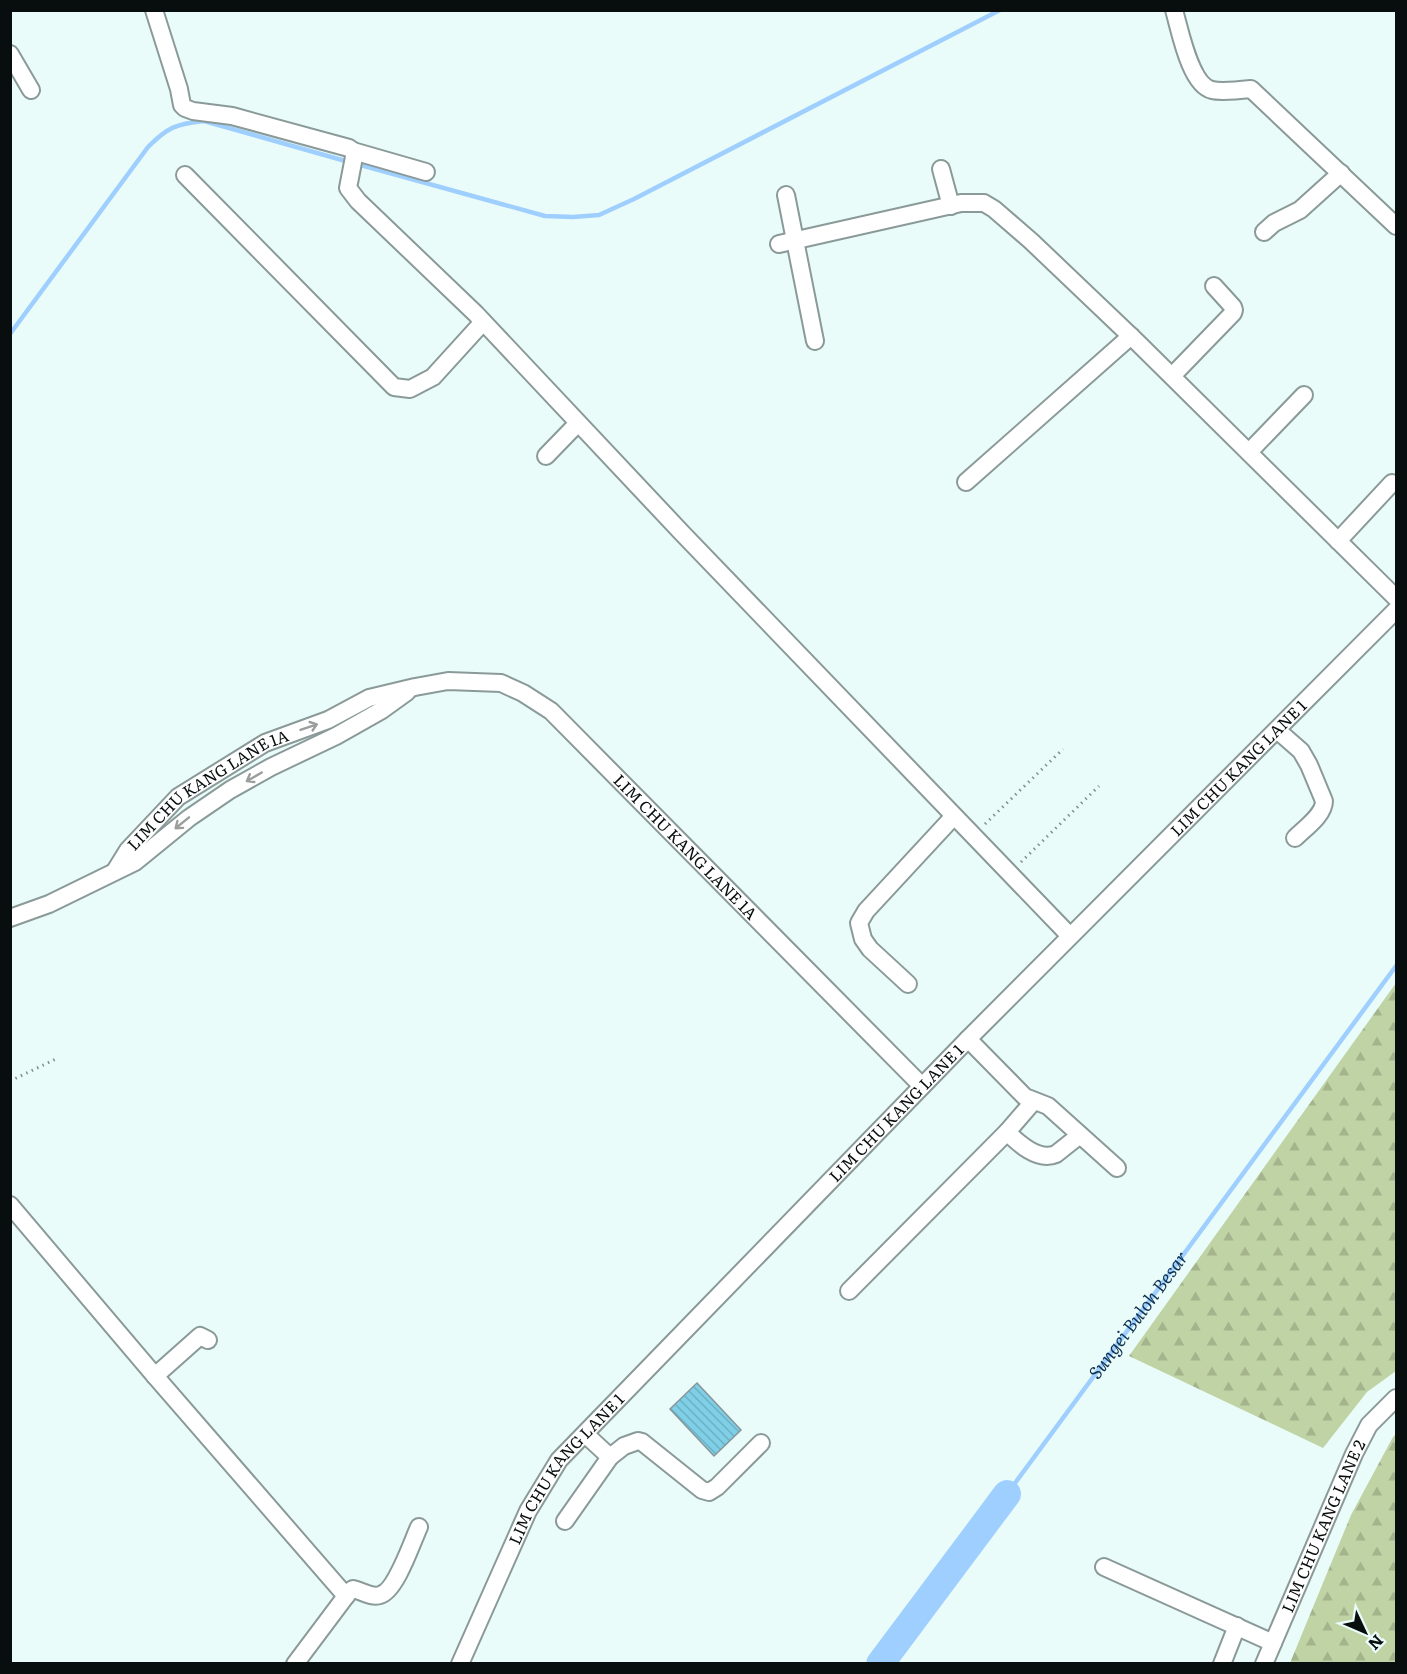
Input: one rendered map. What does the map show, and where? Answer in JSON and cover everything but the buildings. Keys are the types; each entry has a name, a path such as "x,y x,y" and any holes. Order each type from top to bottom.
{"street":[{"path":"154,10 182,105 193,111 242,118 349,148 353,154 348,188 358,201 483,322 682,533 1070,936"},
{"path":"1174,10 1190,63 1200,82 1213,91 1251,89 1396,226"},
{"path":"10,54 31,90"},
{"path":"353,154 426,172"},
{"path":"941,169 951,206"},
{"path":"1264,232 1274,223 1300,210 1341,173"},
{"path":"185,175 394,387 410,388 434,377 483,322"},
{"path":"786,195 787,242 816,341"},
{"path":"787,242 951,206 973,202 984,203 1031,241 1131,336 1396,598"},
{"path":"1172,376 1233,313 1233,307 1214,286"},
{"path":"966,482 1131,336"},
{"path":"1249,452 1304,395"},
{"path":"546,456 578,423"},
{"path":"1338,541 1392,483"},
{"name":"LIM CHU KANG LANE 1","path":"460,1664 528,1510 559,1460 968,1039 1396,610"},
{"name":"LIM CHU KANG LANE 1A","path":"115,871 128,850 178,797 265,743 328,720 369,698 448,681 501,683 523,693 551,711 922,1086"},
{"name":"LIM CHU KANG LANE 1A","path":"10,918 49,904 135,862 189,818 230,790 271,767 336,736 382,710 415,687"},
{"path":"1277,730 1301,751 1324,801 1324,808 1295,838"},
{"path":"908,984 870,949 863,939 859,923 866,910 954,816"},
{"path":"968,1039 1025,1097 1048,1106 1117,1168"},
{"path":"849,1290 1007,1132 1033,1102"},
{"path":"1007,1132 1016,1141 1044,1156 1056,1154 1080,1135"},
{"path":"10,1205 346,1596"},
{"path":"155,1376 200,1336 208,1340"},
{"name":"LIM CHU KANG LANE 2","path":"1264,1664 1354,1454 1369,1425 1396,1398"},
{"path":"585,1434 610,1457"},
{"path":"565,1521 610,1457 624,1446 638,1441 642,1442 702,1490 709,1492 717,1487 761,1443"},
{"path":"294,1664 349,1592 353,1590 377,1596 383,1594 395,1581 419,1527"},
{"path":"1104,1567 1273,1642"},
{"path":"1222,1664 1237,1626"}],"path":[{"path":"973,836 1063,749"},
{"path":"1009,874 1099,786"},
{"path":"10,1081 58,1058"}],"green space":[{"path":"1396,983 1396,1371 1367,1392 1323,1448 1129,1356"},
{"path":"1396,1434 1396,1663 1290,1663 1351,1515"}],"waterway":[{"path":"357,164 545,216 599,215 1000,10"},
{"path":"10,334 148,147 173,128 204,121 349,162"},
{"name":"Sungei Buloh Besar","path":"1007,1494 1396,966"},
{"name":"Sungei Buloh Besar","path":"880,1664 1007,1494"}]}
